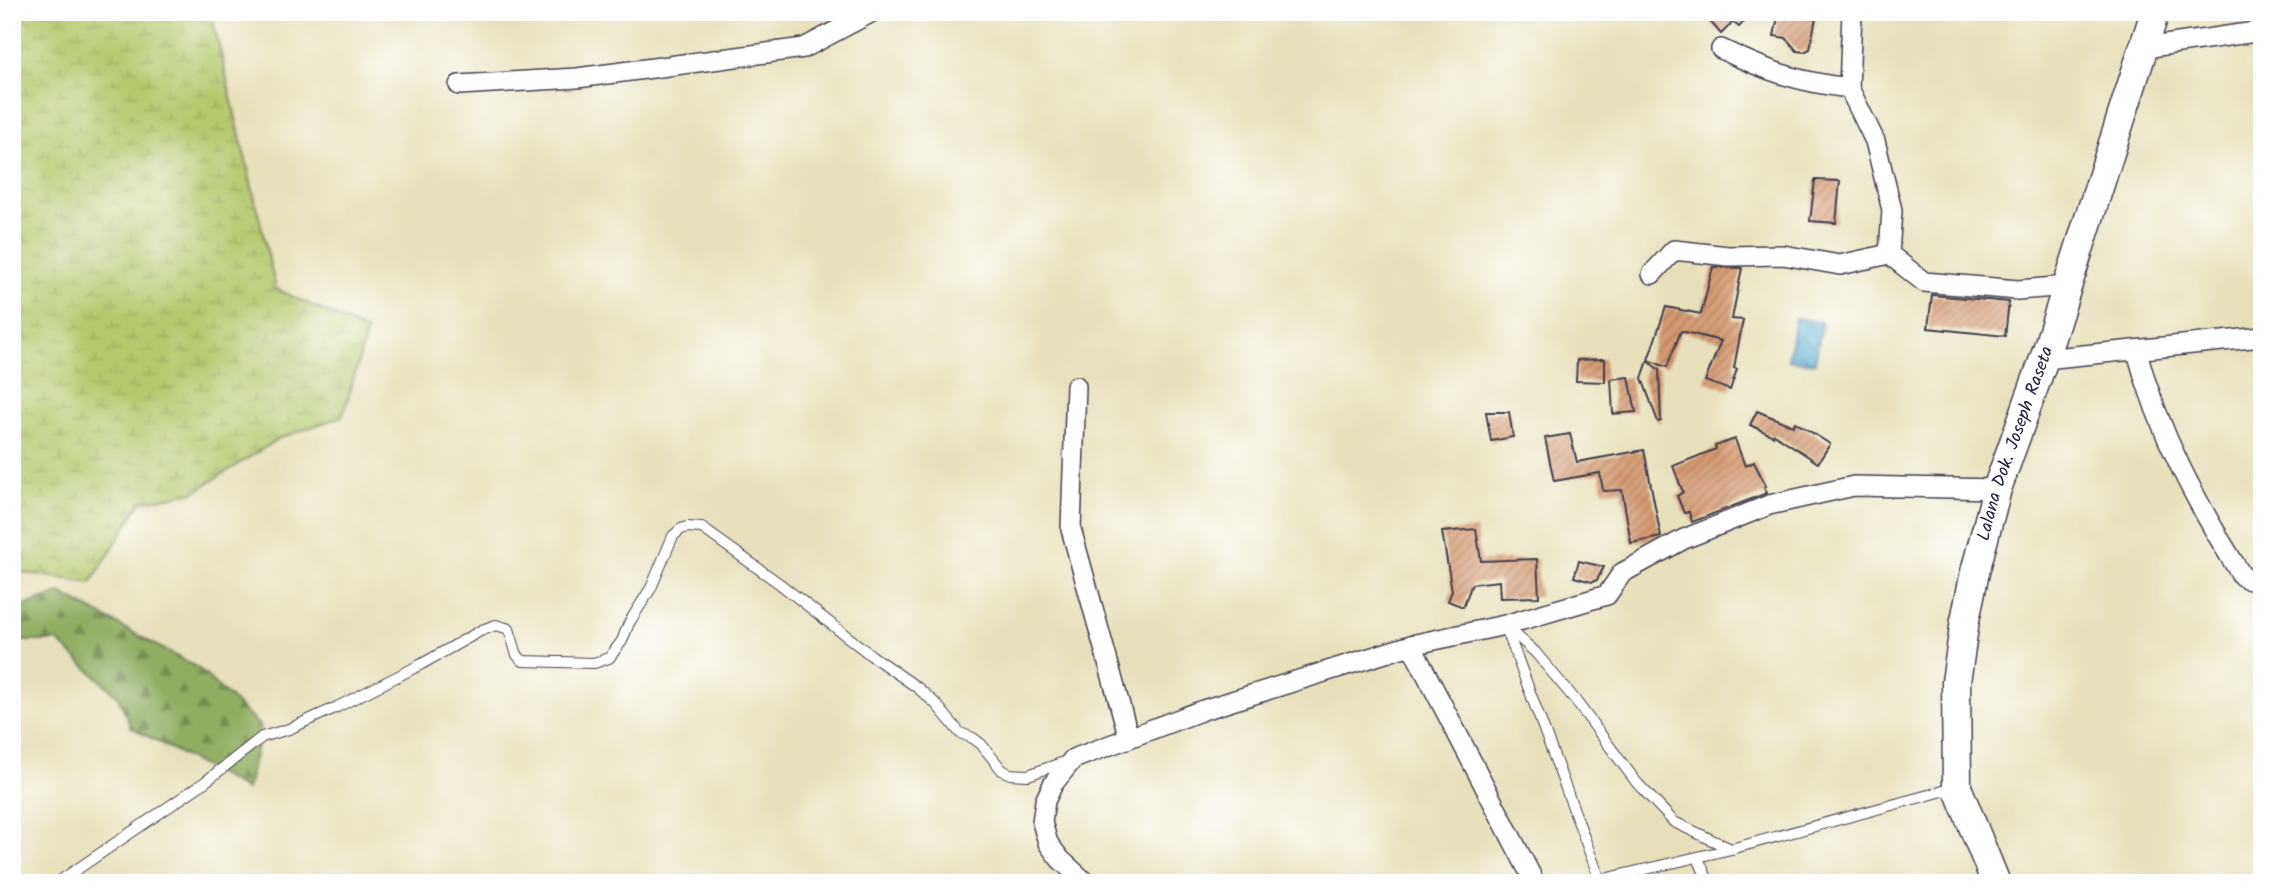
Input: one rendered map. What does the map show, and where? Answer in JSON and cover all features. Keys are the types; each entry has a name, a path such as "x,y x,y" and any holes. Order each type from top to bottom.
{"main road":[{"name":"Lalana Dok. Joseph Raseta","path":"1996,883 1957,787 1956,682 1975,572 1997,489 2044,359 2155,12"}],"street":[{"path":"458,85 577,78 804,48 872,12"},
{"path":"1852,12 1849,88 1875,141 1892,210 1889,254"},
{"path":"2144,48 2262,31"},
{"path":"1721,49 1759,68 1809,83 1849,88"},
{"path":"1652,274 1674,250 1728,256 1783,255 1840,265 1889,254"},
{"path":"1889,254 1924,282 2018,290 2068,286"},
{"path":"2044,359 2137,352 2262,337"},
{"path":"2137,352 2179,468 2242,576 2250,580 2262,579"},
{"path":"1076,386 1071,528 1129,738"},
{"path":"1086,883 1060,859 1048,843 1042,822 1045,801 1053,784 1073,759 1203,710 1411,645 1505,625 1607,595 1622,573 1684,539 1769,505 1854,486 1997,489"},
{"path":"1411,645 1535,883"}],"lane":[{"path":"57,883 205,782 262,737 289,729 337,707 482,630 496,625 509,629 517,655 523,662 594,663 609,658 651,588 673,536 687,527 702,528 780,584 872,656 909,680 936,704 960,733 981,744 1002,770 1010,774 1028,775 1073,759"},
{"path":"1505,625 1535,652 1572,696 1636,782 1674,822 1731,849"},
{"path":"1505,625 1600,880 1629,878 1957,787"},
{"path":"1698,858 1709,883"}],"green space":[{"path":"12,12 211,12 276,289 367,331 343,416 280,438 194,492 141,502 91,583 12,571"},
{"path":"60,593 198,668 261,727 247,790 131,727 118,696 57,641 20,641 12,630 12,610"}],"water":[{"path":"1795,318 1822,322 1815,363 1788,360"}],"building":[{"path":"1702,12 1754,12 1739,27 1733,22 1721,34"},
{"path":"1779,12 1796,12 1816,17 1810,49 1797,51 1786,38 1774,36"},
{"path":"1815,180 1840,181 1836,223 1810,221"},
{"path":"1713,267 1742,268 1732,319 1743,320 1734,368 1737,369 1730,390 1705,381 1721,341 1681,331 1667,367 1648,360 1666,307 1701,314"},
{"path":"1932,295 2009,302 2005,336 1928,328"},
{"path":"1605,359 1605,382 1576,381 1577,360"},
{"path":"1648,361 1659,370 1661,421 1658,422 1642,378"},
{"path":"1629,377 1636,412 1613,414 1611,379"},
{"path":"1757,411 1793,426 1795,422 1830,444 1818,463 1774,434 1773,436 1750,425"},
{"path":"1486,412 1509,412 1513,437 1491,441"},
{"path":"1570,434 1577,462 1644,450 1661,537 1631,543 1622,490 1603,491 1600,473 1554,481 1545,438"},
{"path":"1735,439 1745,466 1754,462 1767,493 1692,522 1689,512 1684,513 1677,496 1683,492 1673,466"},
{"path":"1476,529 1481,561 1537,559 1539,597 1500,598 1499,581 1472,584 1463,607 1448,601 1452,591 1442,532"},
{"path":"1579,561 1604,567 1597,580 1592,582 1574,577"}]}
